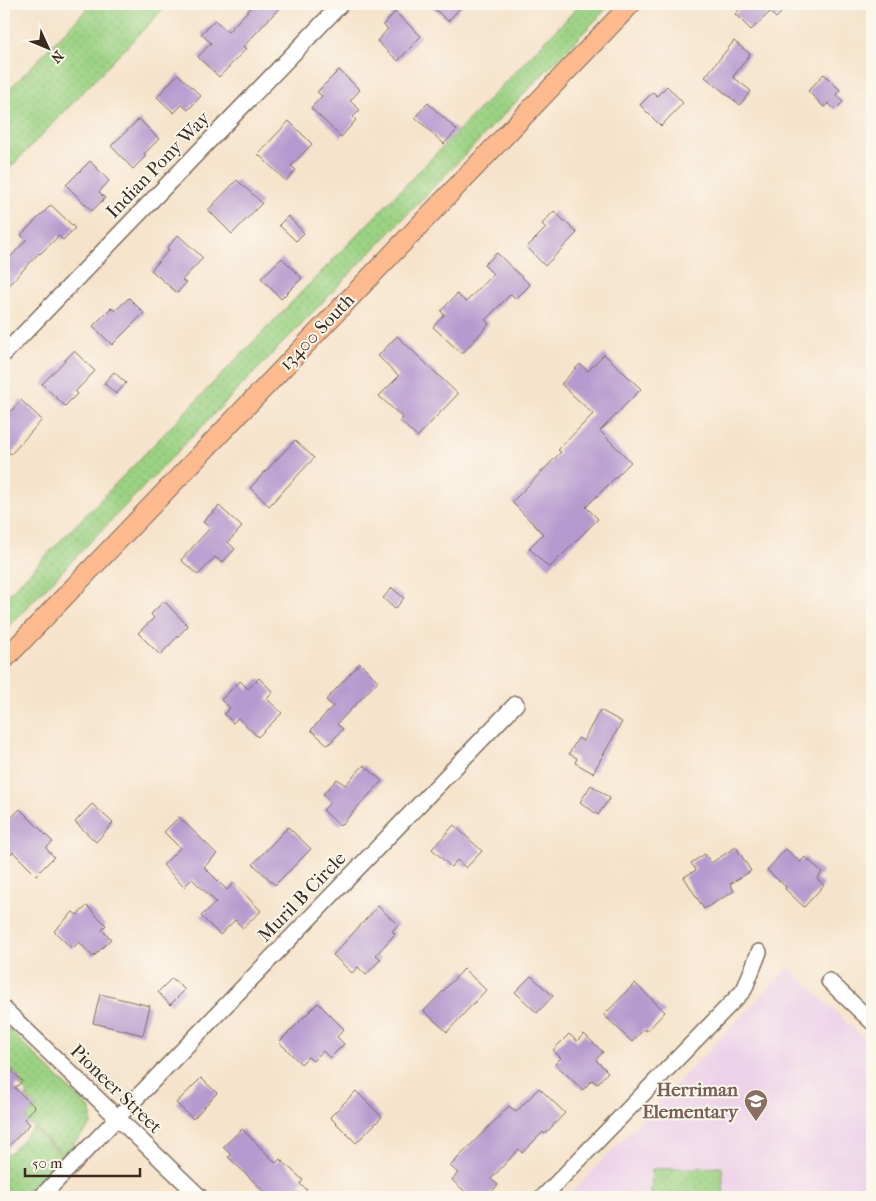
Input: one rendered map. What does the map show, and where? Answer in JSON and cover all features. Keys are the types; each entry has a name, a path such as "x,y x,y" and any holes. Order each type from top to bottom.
{"main road":[{"name":"13400 South","path":"4,660 631,4"}],"street":[{"name":"Indian Pony Way","path":"4,354 341,4"},
{"name":"Muril B Circle","path":"42,1197 516,704"},
{"path":"543,1197 744,990 759,952"},
{"path":"829,981 872,1022"},
{"name":"Pioneer Street","path":"4,1009 200,1197"}],"shaded area":[{"name":"Herriman Elementary","path":"789,967 872,1047 872,1197 567,1197"}],"green space":[{"path":"92,4 168,4 4,174 4,95"},
{"path":"581,4 611,4 4,631 4,599"},
{"path":"4,1025 91,1110 91,1125 63,1155 25,1119 36,1107 26,1097 28,1094 19,1085 23,1081 4,1062"},
{"path":"33,1128 62,1156 23,1197 4,1197 4,1150 9,1154"},
{"path":"722,1167 724,1197 651,1197 652,1169"}],"building":[{"path":"254,4 283,4 243,47 246,49 219,77 198,57 211,43 201,34 215,20 228,32"},
{"path":"429,4 464,4 448,21"},
{"path":"745,4 790,4 776,18 770,12 751,30 735,14"},
{"path":"395,12 421,36 398,61 377,41 388,29 383,25"},
{"path":"734,41 750,54 733,77 751,91 740,105 705,77"},
{"path":"339,70 360,90 350,101 360,110 353,117 356,120 341,137 311,108 322,96 317,92"},
{"path":"178,74 201,96 188,110 182,105 174,113 157,97"},
{"path":"824,74 840,90 836,94 843,102 835,110 828,103 824,107 808,91"},
{"path":"667,86 683,103 661,126 640,105 653,92 657,96"},
{"path":"428,103 457,130 444,144 415,117"},
{"path":"139,119 159,139 144,154 146,156 133,169 111,146"},
{"path":"289,121 312,144 291,166 296,170 286,181 258,154"},
{"path":"90,161 109,181 99,192 105,198 92,211 66,185"},
{"path":"237,180 262,203 232,234 208,210"},
{"path":"51,205 75,228 63,240 59,236 39,253 4,290 4,264 26,240 21,235"},
{"path":"554,211 577,233 545,266 527,247 546,228 542,224"},
{"path":"288,216 304,233 296,241 279,225"},
{"path":"178,235 203,258 182,280 186,283 177,293 151,270 169,250 167,248"},
{"path":"497,253 530,285 516,299 511,294 485,320 489,324 462,354 433,327 444,315 441,311 457,294 466,302 493,274 484,265"},
{"path":"282,258 302,278 281,299 261,278"},
{"path":"129,298 144,313 112,345 93,326 111,308 115,311"},
{"path":"397,336 458,394 417,437 400,421 403,418 379,396 399,376 378,356"},
{"path":"74,351 95,371 75,392 77,394 65,406 42,384"},
{"path":"604,354 641,389 600,431 631,462 586,507 598,519 549,568 529,548 543,534 512,502 561,452 558,450 593,414 561,384 580,364 588,371"},
{"path":"114,372 126,383 116,394 104,383"},
{"path":"21,400 42,420 11,454 4,447 4,419"},
{"path":"295,440 314,458 269,506 250,488"},
{"path":"219,506 242,527 228,542 235,549 222,563 215,557 198,575 181,560 210,528 203,522"},
{"path":"392,588 404,598 395,609 383,598"},
{"path":"164,601 188,626 160,655 138,633 154,618 151,614"},
{"path":"360,663 378,681 337,724 343,729 328,745 311,730 333,706 326,700"},
{"path":"259,678 273,692 267,699 282,713 258,737 238,718 233,723 224,714 230,708 221,700 240,681 248,689"},
{"path":"600,710 622,722 593,773 575,763 577,758 569,754 578,738 583,741"},
{"path":"364,765 382,781 340,826 323,810 331,802 323,794 337,779 345,785"},
{"path":"591,785 610,798 598,815 580,802"},
{"path":"92,804 113,823 96,842 75,822"},
{"path":"20,809 53,842 46,848 54,857 36,875 13,852 11,854 4,847 4,825"},
{"path":"179,817 217,854 204,867 227,890 234,883 261,911 243,928 235,920 220,935 201,916 216,902 192,879 184,887 163,865 180,848 164,832"},
{"path":"454,825 482,851 466,868 457,860 451,867 432,849"},
{"path":"288,827 311,849 275,885 253,864"},
{"path":"736,847 751,871 730,884 734,891 704,909 684,877 696,870 691,863 705,854 711,863"},
{"path":"786,849 800,862 805,857 822,872 817,879 824,885 804,907 767,870"},
{"path":"87,906 106,925 102,930 111,939 93,957 79,942 72,949 54,931 73,912 77,915"},
{"path":"378,906 398,925 392,931 395,934 376,955 381,959 366,975 358,967 352,973 333,955"},
{"path":"464,969 486,990 447,1032 424,1011"},
{"path":"531,976 553,996 537,1013 515,992"},
{"path":"172,978 185,990 170,1005 158,992"},
{"path":"635,983 665,1012 647,1031 644,1029 632,1042 604,1015"},
{"path":"100,994 150,1006 143,1035 93,1023"},
{"path":"318,1003 344,1029 337,1037 344,1044 330,1058 323,1051 313,1061 308,1057 301,1064 279,1042"},
{"path":"569,1034 577,1041 584,1034 603,1052 596,1060 608,1072 597,1084 592,1080 583,1090 555,1064 561,1058 553,1050"},
{"path":"4,1063 22,1081 15,1088 35,1107 24,1119 30,1124 4,1151"},
{"path":"201,1078 217,1093 193,1119 176,1103"},
{"path":"539,1088 565,1113 545,1134 543,1132 522,1153 519,1149 491,1179 498,1185 487,1197 471,1197 452,1180 458,1173 450,1166 509,1106 516,1112"},
{"path":"356,1091 382,1117 356,1143 330,1117"},
{"path":"242,1129 276,1163 280,1159 303,1180 300,1184 307,1190 300,1197 270,1197 228,1157 231,1155 223,1147"}],"place":[{"name":"Herriman Elementary","path":"756,1122"}]}
